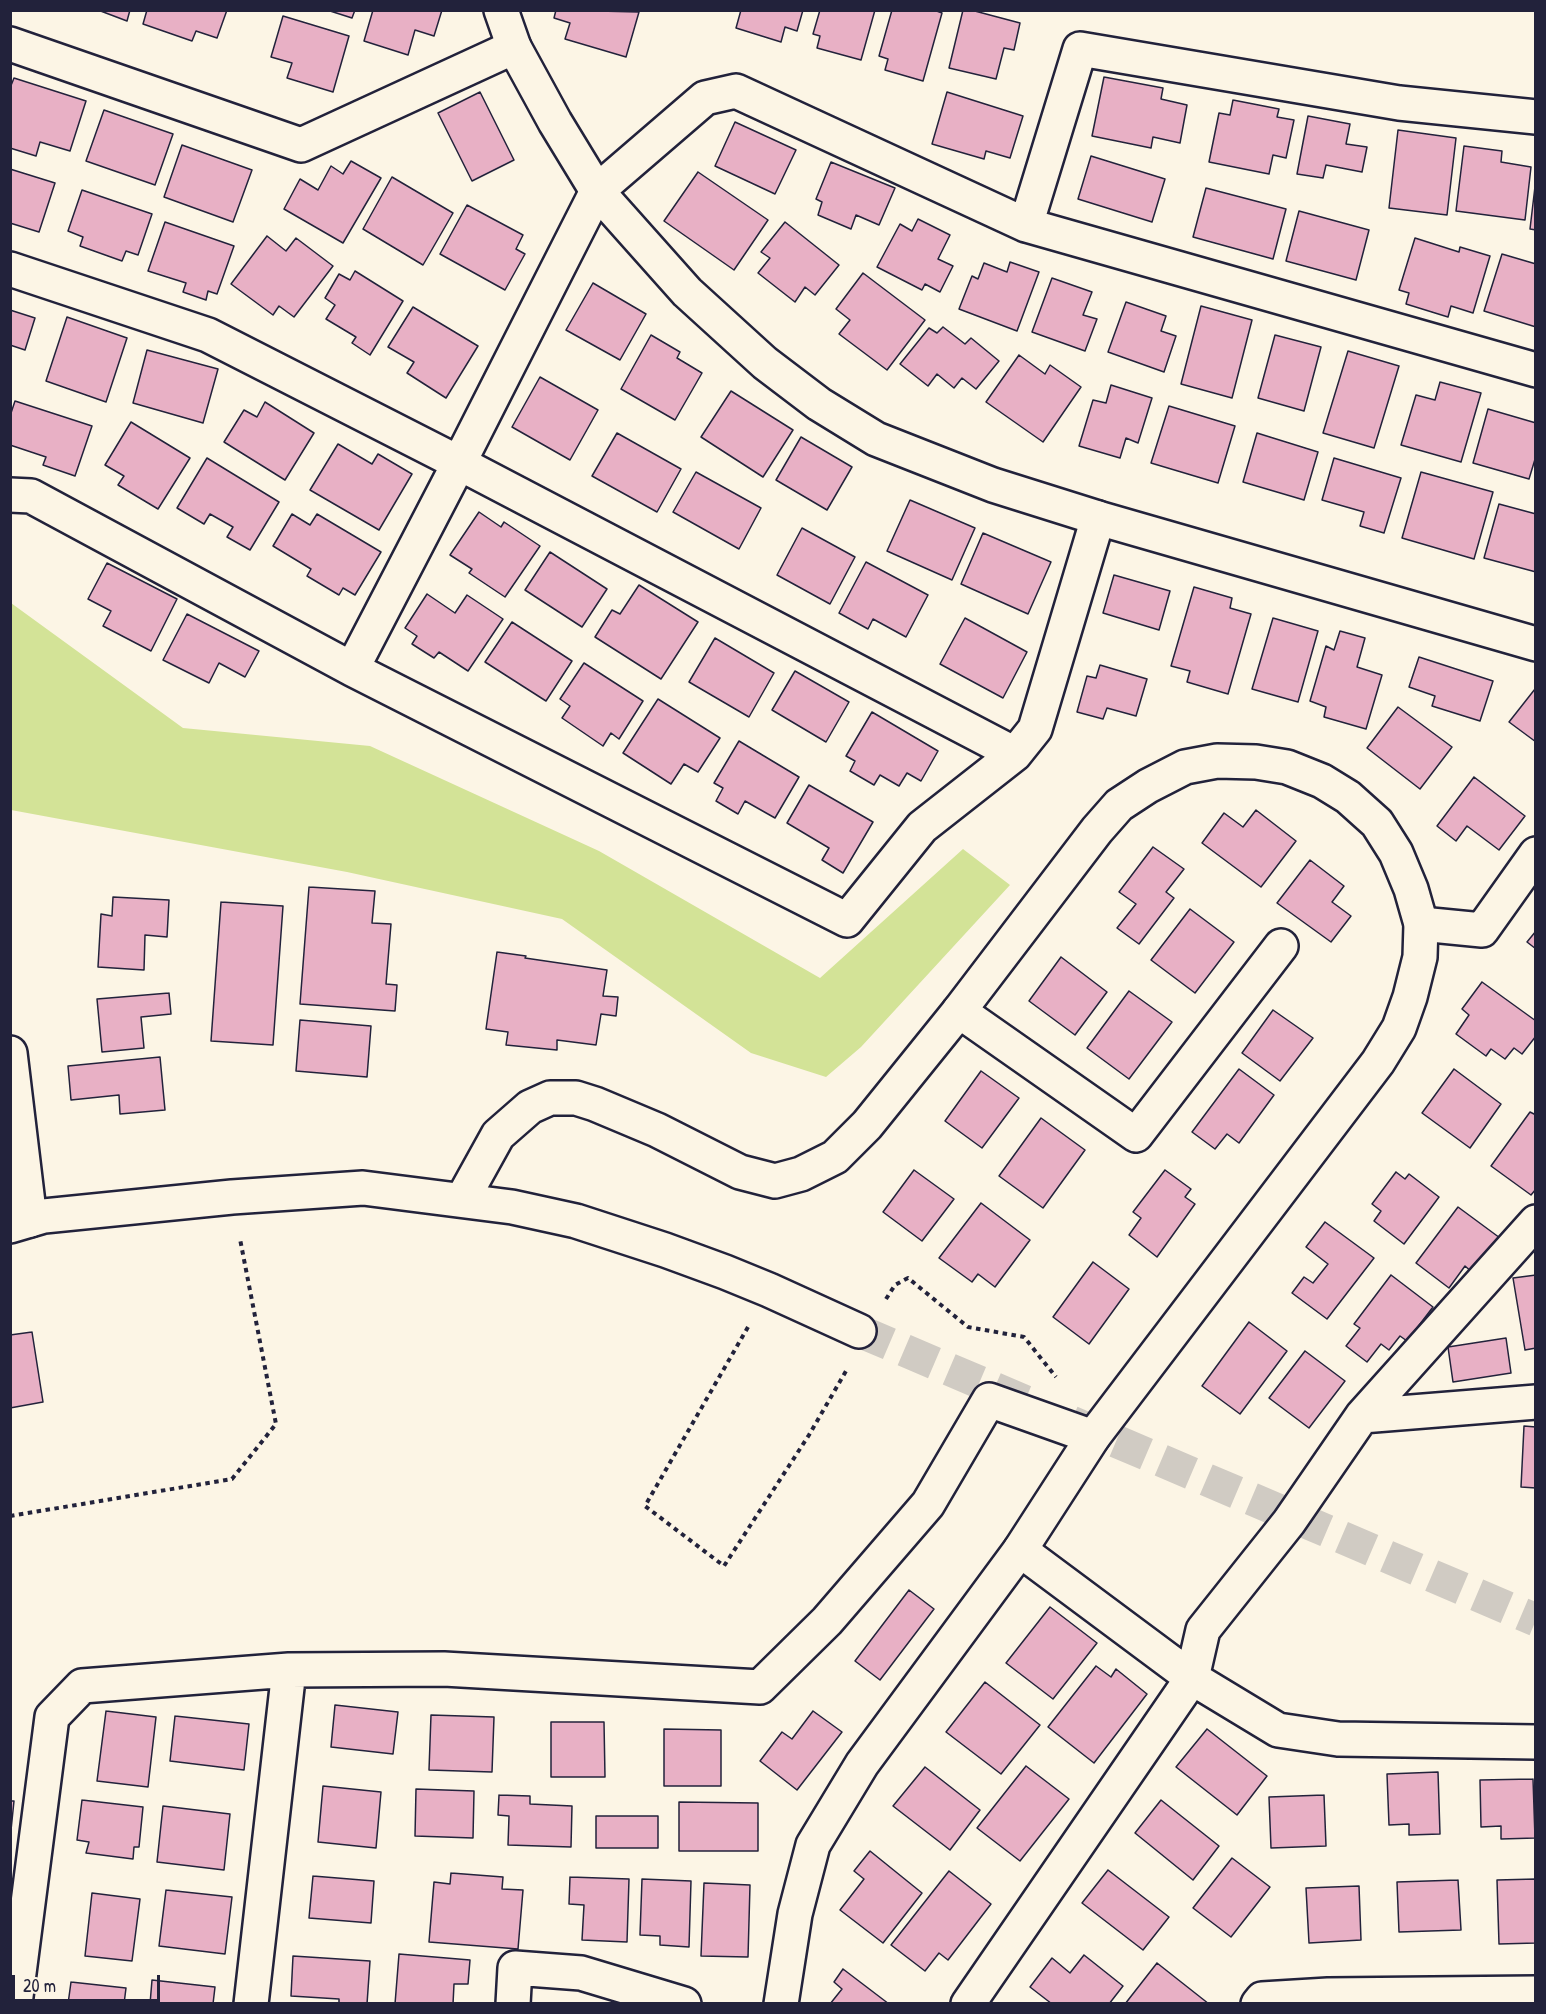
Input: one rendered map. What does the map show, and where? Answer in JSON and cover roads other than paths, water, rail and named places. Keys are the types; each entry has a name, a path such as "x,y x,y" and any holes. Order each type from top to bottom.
{"street":[{"path":"501,10 514,47 555,122 597,191 687,292 765,363 819,404 886,443 993,485 1098,518 1536,644"},
{"path":"10,44 301,145 514,47"},
{"path":"1026,225 1080,50 1399,103 1536,117"},
{"path":"352,669 597,191 705,98 736,91 1026,225 1536,370"},
{"path":"10,269 208,335 459,463 1015,754"},
{"path":"10,495 31,496 352,669 847,920 922,827 1015,754 1035,729 1098,518"},
{"path":"462,1200 498,1135 530,1107 550,1098 576,1098 595,1104 657,1130 740,1172 775,1181 801,1174 835,1157 867,1125 959,1011 1097,830 1119,805 1148,786 1185,767 1217,761 1256,762 1287,767 1322,781 1348,797 1377,823 1396,853 1411,889 1421,924 1420,957 1399,1028 1378,1062 1093,1437 1020,1550 862,1764 813,1845 795,1914 782,2004"},
{"path":"1421,924 1482,930 1536,854"},
{"path":"959,1011 1136,1135 1281,946"},
{"path":"10,1053 20,1223 44,1216 232,1197 363,1188 462,1200 512,1207 576,1221 665,1250 769,1290 859,1331"},
{"path":"968,2004 1192,1678 1203,1630 1289,1522 1362,1416 1536,1222"},
{"path":"15,2004 52,1717 82,1686 289,1670 444,1669 760,1687 827,1621 928,1504 989,1400 1093,1437"},
{"path":"1362,1416 1536,1402"},
{"path":"1020,1550 1192,1678 1278,1730 1338,1739 1536,1742"},
{"path":"251,2004 289,1670"},
{"path":"513,2004 516,1968 581,1973 684,2004"},
{"path":"1258,2004 1262,1999 1328,1995 1536,1993"}],"tunnel":[{"path":"859,1331 1026,1402"},
{"path":"1071,1422 1536,1620"}]}
